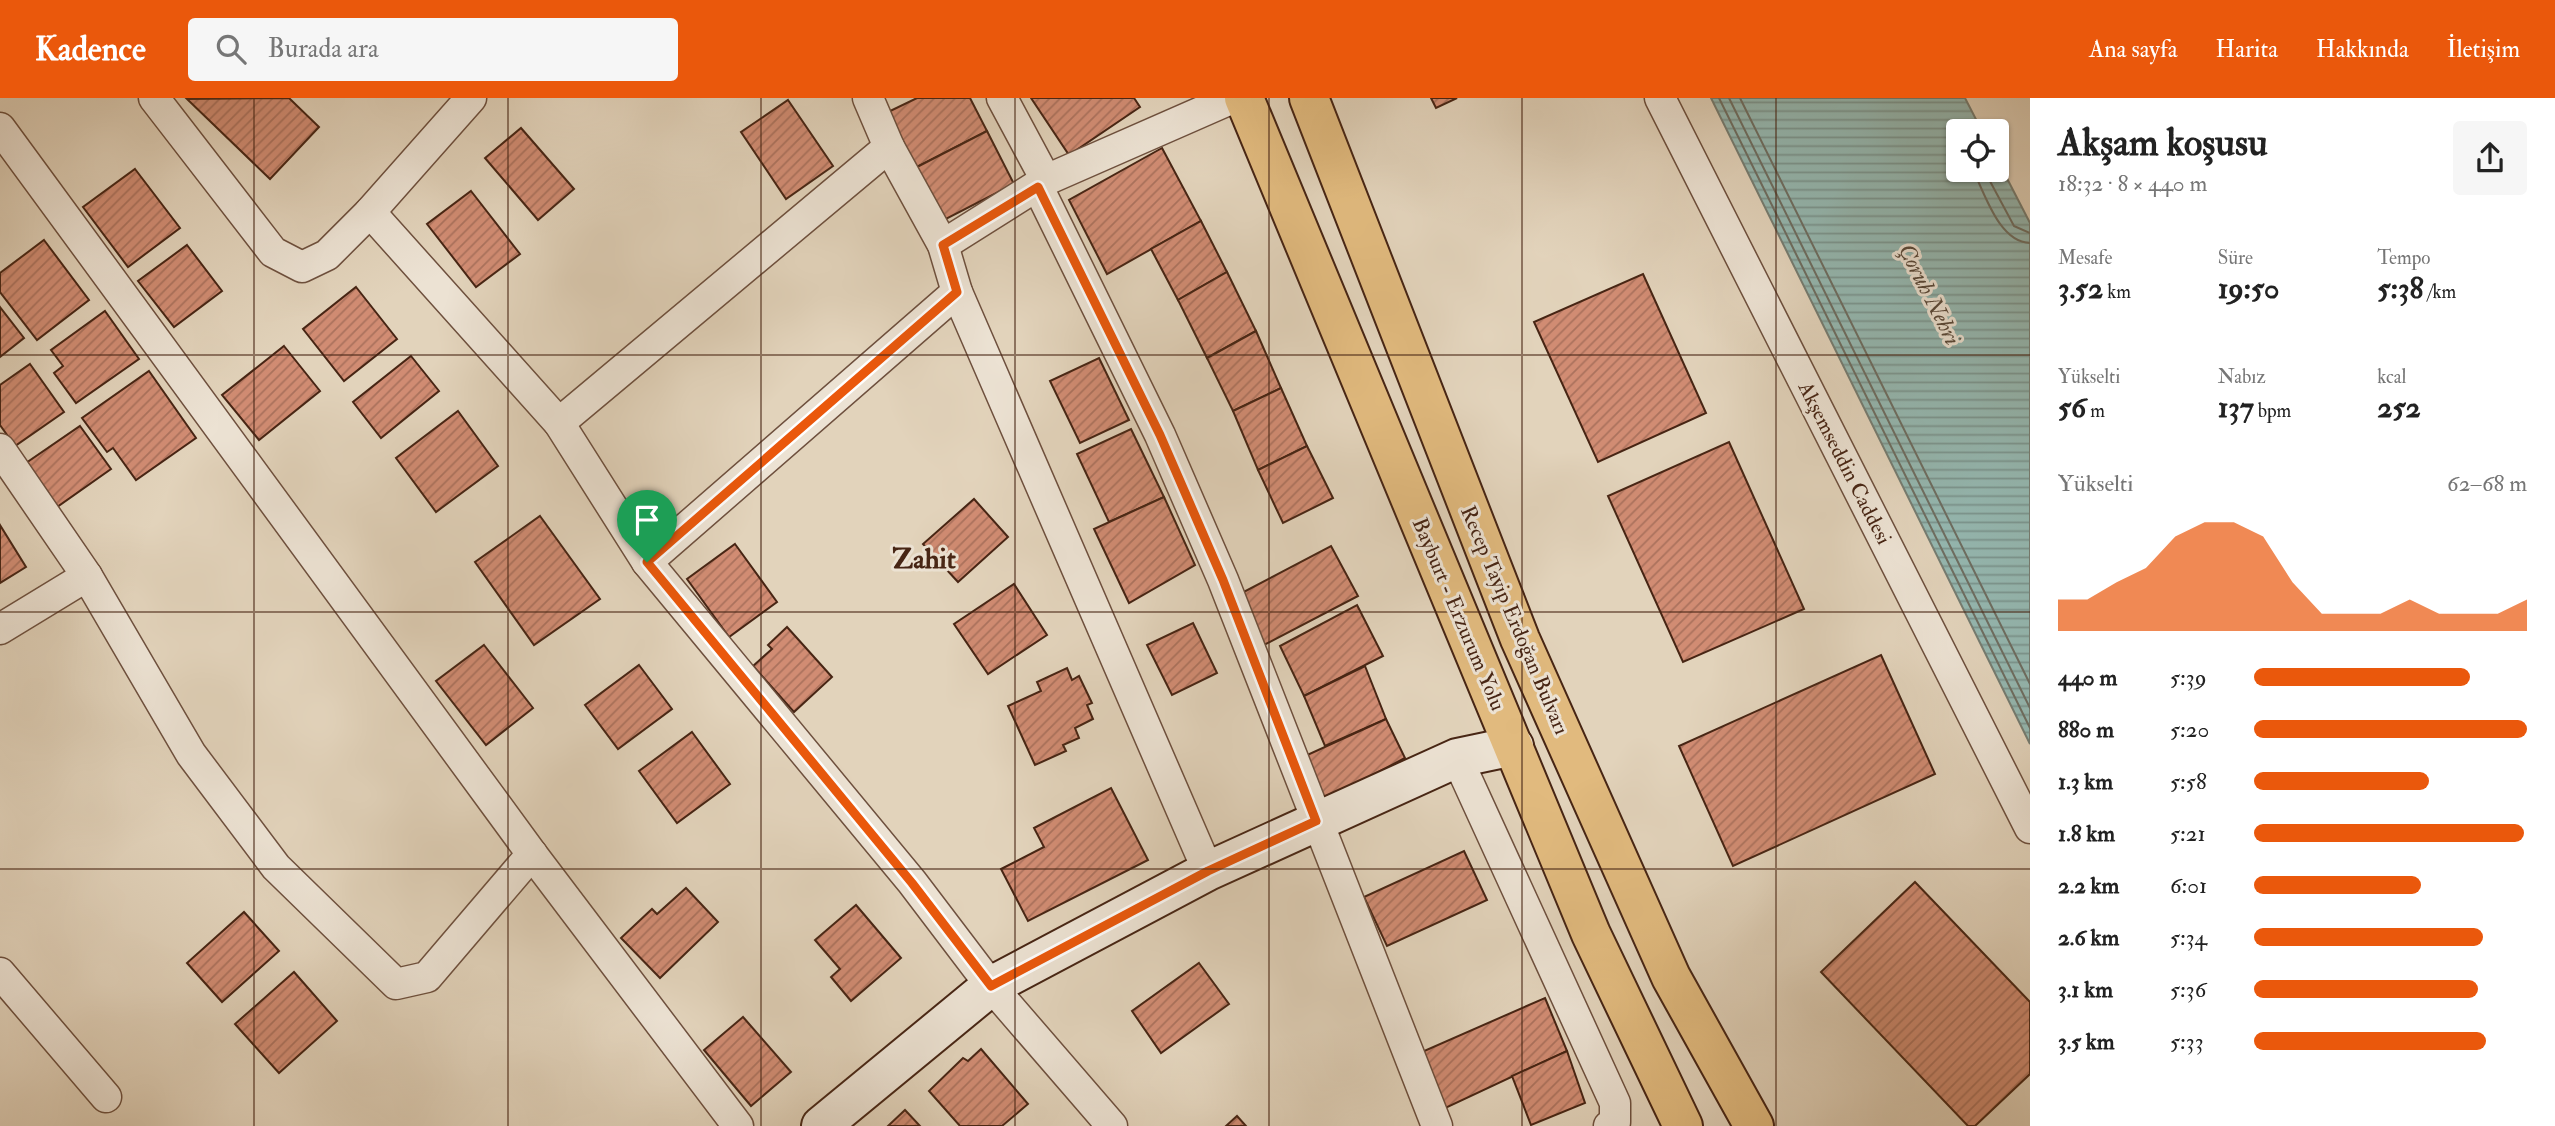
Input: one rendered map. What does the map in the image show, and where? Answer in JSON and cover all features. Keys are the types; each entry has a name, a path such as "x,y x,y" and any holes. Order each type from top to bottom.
{"highway":[{"name":"Bayburt - Erzurum Yolu","path":"1244,98 1591,934 1683,1126"},
{"name":"Recep Tayip Erdoğan Bulvarı","path":"1309,98 1520,639 1671,977 1754,1126"}],"street":[{"path":"154,98 273,251 302,267 327,255 370,212 471,98"},
{"path":"868,98 889,147 943,245 957,292 1208,871"},
{"path":"1002,98 1160,435 1223,580 1437,1126"},
{"path":"943,245 1042,184 1233,98"},
{"name":"Akşemseddin Caddesi","path":"1660,98 2030,828"},
{"path":"0,128 531,854 738,1126"},
{"path":"559,423 889,147"},
{"path":"370,212 559,423 647,562 912,883 991,986 1112,1126"},
{"path":"647,562 957,292"},
{"path":"0,449 87,576 191,754 276,867 396,984 427,977 531,854"},
{"path":"0,629 87,576"},
{"path":"821,1126 991,986 1208,871 1316,821 1457,758 1514,746"},
{"path":"1457,758 1615,1103 1615,1122 1609,1126"},
{"path":"0,973 106,1097"}],"water":[{"name":"Çoruh Nehri","path":"1711,98 1965,98 1976,119 1946,119 1946,182 2009,182 2030,223 2030,744"}],"building":[{"path":"289,98 319,127 270,179 187,99"},
{"path":"917,98 970,98 987,131 915,168 886,113"},
{"path":"1031,98 1134,98 1140,107 1069,155"},
{"path":"1431,98 1457,98 1436,108"},
{"path":"788,100 833,166 786,199 741,132"},
{"path":"521,128 574,189 538,220 485,158"},
{"path":"987,131 1014,184 942,221 915,168"},
{"path":"1162,148 1201,221 1107,274 1069,200"},
{"path":"135,169 180,228 128,267 83,207"},
{"path":"471,191 520,254 476,287 427,224"},
{"path":"1201,221 1227,272 1178,300 1151,249"},
{"path":"44,240 89,300 37,340 0,292 0,273"},
{"path":"187,245 222,291 174,327 138,281"},
{"path":"1227,272 1256,331 1207,358 1178,300"},
{"path":"1643,274 1706,413 1598,462 1534,322"},
{"path":"356,287 397,339 344,381 303,329"},
{"path":"0,307 24,338 0,357"},
{"path":"105,311 139,359 76,403 54,373 63,366 51,350"},
{"path":"1256,331 1281,388 1233,411 1207,358"},
{"path":"284,346 320,391 259,440 222,395"},
{"path":"411,356 439,391 381,438 353,402"},
{"path":"1099,358 1129,420 1080,443 1050,381"},
{"path":"30,364 64,412 15,446 0,425 0,385"},
{"path":"149,371 196,438 136,480 113,448 107,452 82,418"},
{"path":"1281,388 1307,446 1258,470 1233,411"},
{"path":"458,411 498,466 436,512 396,458"},
{"path":"80,426 111,469 57,507 26,463"},
{"path":"1131,429 1164,497 1109,522 1077,454"},
{"path":"1729,442 1804,609 1683,662 1608,496"},
{"path":"1307,446 1333,498 1283,523 1258,470"},
{"path":"1164,497 1195,565 1129,603 1094,529"},
{"path":"974,499 1008,537 958,582 923,544"},
{"path":"540,516 600,599 534,645 475,562"},
{"path":"0,525 26,567 0,583"},
{"path":"735,544 777,602 729,637 687,579"},
{"path":"1331,546 1358,596 1262,646 1236,596"},
{"path":"1014,584 1047,635 988,674 954,624"},
{"path":"1357,605 1383,656 1304,696 1280,646"},
{"path":"1193,623 1217,673 1172,695 1147,645"},
{"path":"787,627 832,677 794,712 753,666 772,649 768,645"},
{"path":"484,645 533,708 486,745 436,681"},
{"path":"1881,655 1935,774 1733,866 1679,746"},
{"path":"639,665 672,709 618,749 585,705"},
{"path":"1365,666 1386,719 1325,746 1304,696"},
{"path":"1067,668 1072,680 1079,676 1092,703 1087,705 1093,719 1075,728 1079,738 1063,745 1066,751 1035,765 1008,706 1041,691 1037,682"},
{"path":"1386,719 1405,758 1325,800 1305,756"},
{"path":"692,732 730,784 677,823 639,771"},
{"path":"1111,788 1148,860 1028,921 1001,869 1044,847 1034,828"},
{"path":"1464,851 1487,900 1387,946 1364,897"},
{"path":"1915,882 2030,1002 2030,1074 1975,1126 1968,1126 1821,972"},
{"path":"686,888 718,922 660,978 621,938 652,909 657,914"},
{"path":"856,905 901,958 851,1001 831,977 840,969 815,940"},
{"path":"244,912 279,951 222,1002 187,963"},
{"path":"1199,963 1229,1004 1161,1053 1132,1011"},
{"path":"294,972 337,1021 279,1073 235,1024"},
{"path":"1545,998 1567,1051 1439,1111 1415,1055"},
{"path":"743,1017 791,1072 751,1106 704,1050"},
{"path":"981,1049 1028,1104 1002,1126 960,1126 929,1091 963,1058 968,1061"},
{"path":"1567,1051 1585,1103 1531,1125 1512,1076"},
{"path":"905,1110 920,1126 888,1126"},
{"path":"1237,1116 1246,1126 1226,1126"}],"district":[{"name":"Zahit","path":"924,558"}],"route":[{"path":"1038,187 1160,435 1223,580 1316,821 1208,871 991,986 912,883 647,562 957,292 943,245 1038,187"}]}
